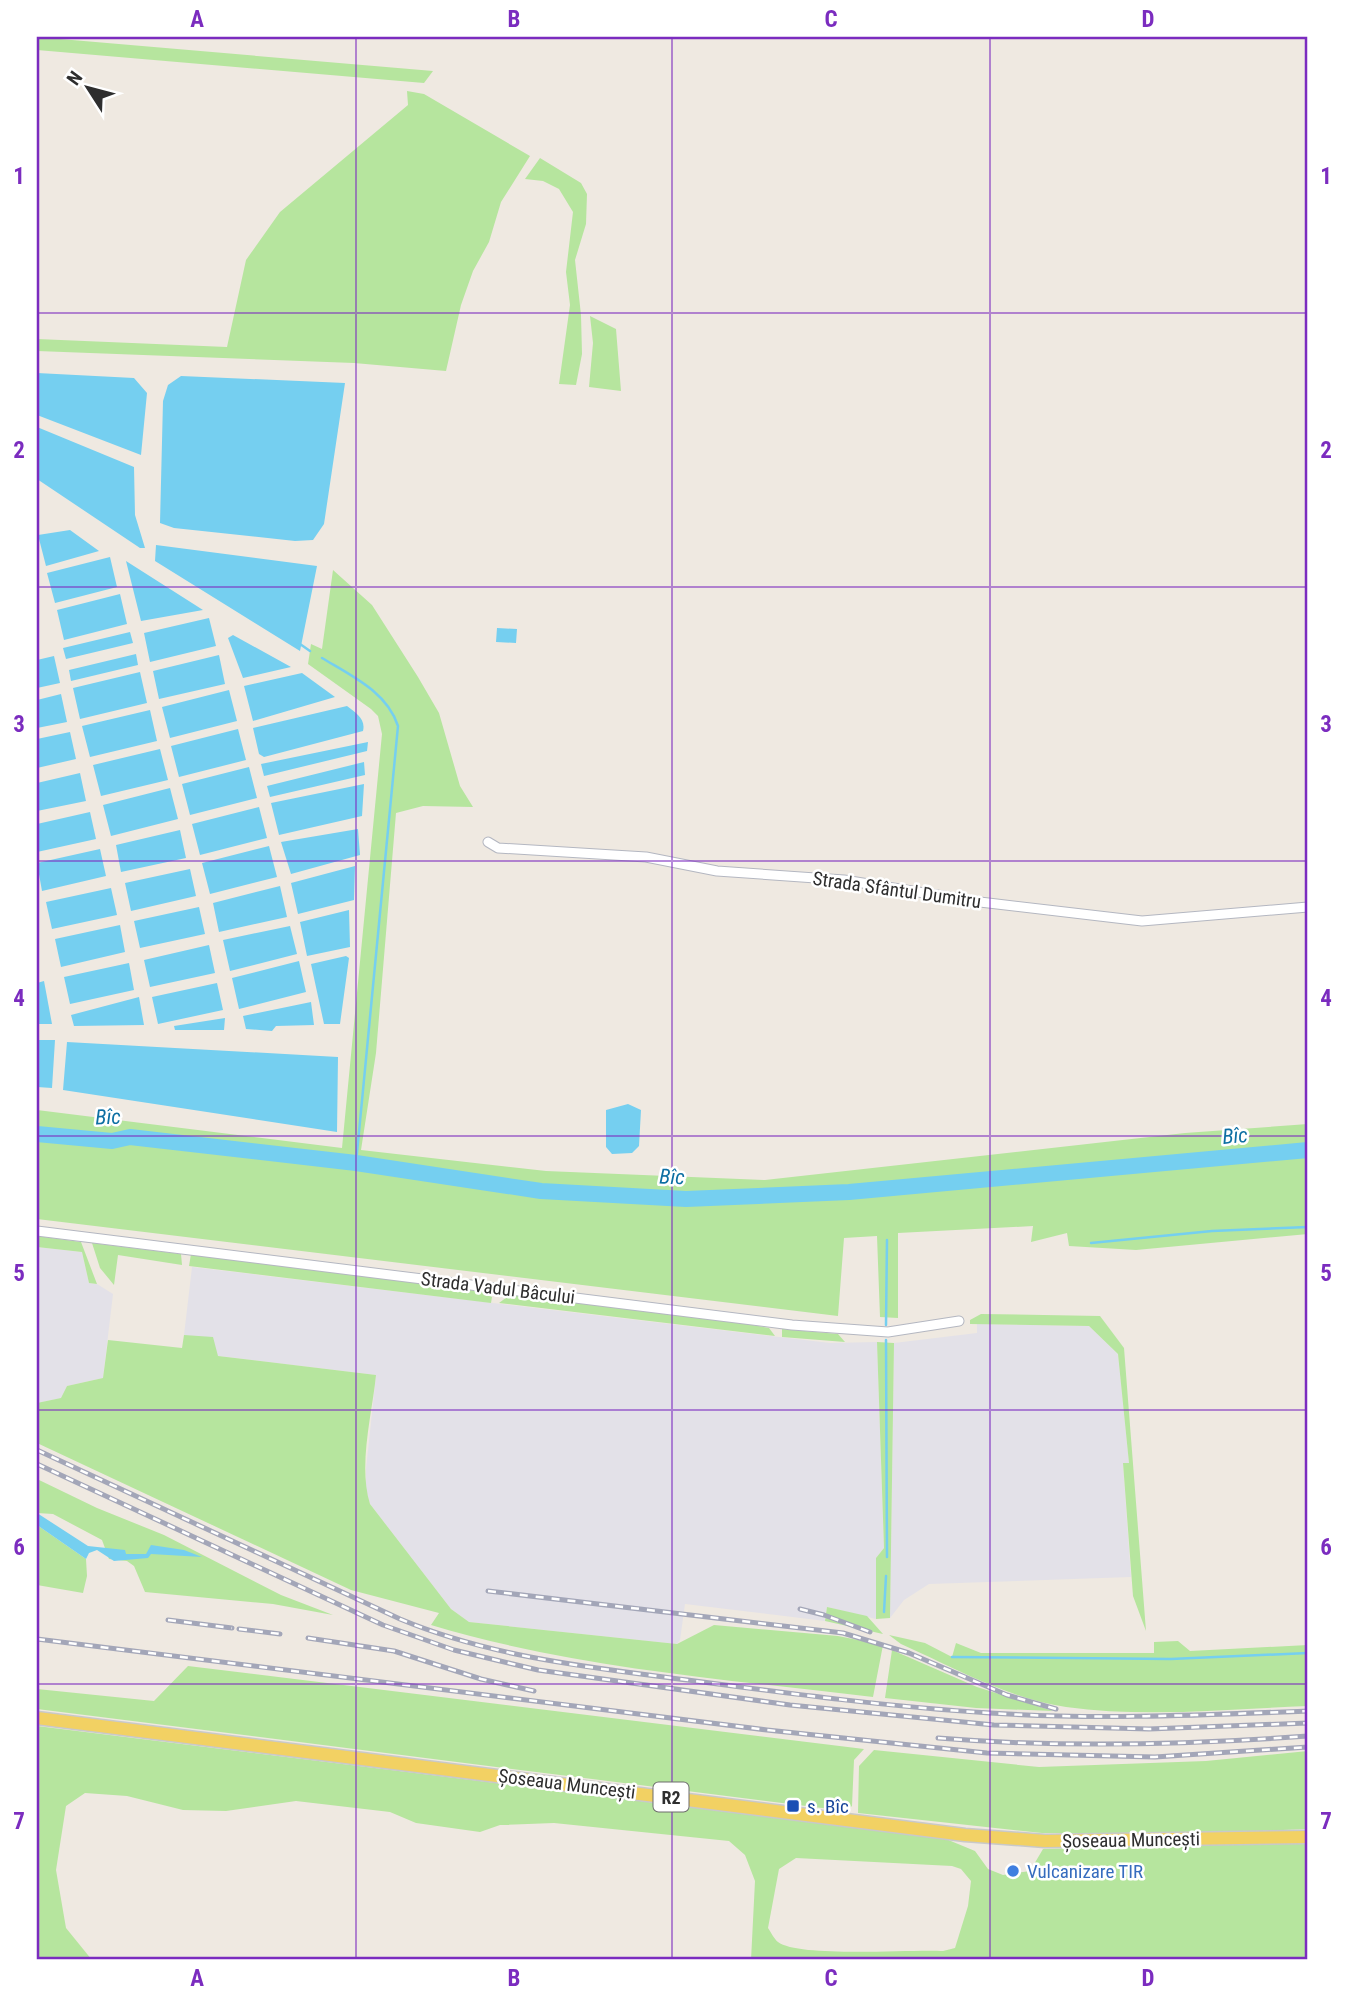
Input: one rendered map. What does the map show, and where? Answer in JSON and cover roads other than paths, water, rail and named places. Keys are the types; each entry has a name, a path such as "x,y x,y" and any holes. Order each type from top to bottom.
{"main road":[{"name":"Șoseaua Muncești","path":"37,1718 965,1835 1070,1842 1308,1837"}],"street":[{"name":"Strada Sfântul Dumitru","path":"488,842 498,848 646,857 717,871 844,880 980,902 1142,920 1308,907"},
{"name":"Strada Vadul Bâcului","path":"37,1231 792,1325 888,1332 959,1321"}],"water":[{"path":"37,373 134,378 147,393 141,455 37,415"},
{"path":"181,376 345,383 324,524 313,540 295,541 174,528 160,523 163,401 168,385"},
{"path":"37,427 134,467 135,515 145,548 140,548 37,479"},
{"path":"70,530 99,551 46,566 38,535"},
{"path":"156,545 317,566 300,651 155,561"},
{"path":"110,557 117,587 55,603 47,573"},
{"path":"126,561 203,610 141,621"},
{"path":"120,594 127,624 64,640 57,610"},
{"path":"209,618 216,646 150,662 144,633"},
{"path":"497,628 517,629 516,643 496,642"},
{"path":"130,632 133,643 66,659 63,648"},
{"path":"233,635 291,667 243,678 228,638"},
{"path":"136,654 138,665 71,681 69,670"},
{"path":"219,655 225,684 159,699 153,671"},
{"path":"54,656 60,683 37,688 37,660"},
{"path":"140,672 147,703 80,719 73,688"},
{"path":"302,673 335,697 253,721 244,686"},
{"path":"229,690 237,721 170,738 162,707"},
{"path":"61,694 67,722 37,728 37,700"},
{"path":"347,706 362,720 363,731 264,757 259,754 253,728"},
{"path":"150,710 157,741 90,757 82,726"},
{"path":"238,729 246,760 179,777 171,746"},
{"path":"70,732 76,759 37,768 37,739"},
{"path":"368,742 367,751 264,776 261,764"},
{"path":"160,749 168,780 101,796 93,765"},
{"path":"364,762 365,775 270,797 267,786"},
{"path":"249,767 257,798 190,815 182,784"},
{"path":"80,773 86,801 37,811 37,783"},
{"path":"364,784 362,816 279,835 271,803"},
{"path":"170,788 178,819 111,836 103,805"},
{"path":"259,807 267,838 200,855 192,824"},
{"path":"90,812 96,839 37,852 37,824"},
{"path":"358,829 360,855 291,874 281,842"},
{"path":"180,830 186,858 121,872 116,845"},
{"path":"269,846 277,877 210,894 202,863"},
{"path":"100,849 106,876 42,891 37,863"},
{"path":"355,866 354,900 298,914 291,883"},
{"path":"190,869 196,896 131,911 125,883"},
{"path":"280,886 287,917 219,932 213,903"},
{"path":"111,888 117,915 52,929 46,902"},
{"path":"199,907 205,934 140,948 134,921"},
{"path":"349,910 350,947 307,956 300,922"},
{"path":"120,925 125,952 61,967 55,939"},
{"path":"290,926 297,954 230,971 223,940"},
{"path":"209,945 215,973 150,987 144,960"},
{"path":"346,956 349,958 340,1024 324,1024 311,964"},
{"path":"299,961 306,992 239,1009 232,978"},
{"path":"129,963 134,990 70,1004 64,977"},
{"path":"44,981 52,1024 37,1024 37,983"},
{"path":"217,983 223,1010 158,1024 152,997"},
{"path":"139,997 144,1025 74,1026 71,1015"},
{"path":"311,1002 314,1025 276,1026 272,1031 246,1029 243,1016"},
{"path":"225,1018 224,1030 175,1030 174,1026"},
{"path":"37,1040 55,1040 52,1088 37,1087"},
{"path":"67,1042 338,1057 337,1132 63,1090"},
{"path":"628,1104 641,1110 639,1146 632,1153 612,1154 606,1147 606,1110"},
{"path":"37,1513 88,1546 125,1550 126,1554 146,1554 151,1545 184,1550 202,1557 151,1554 148,1558 114,1561 97,1550 89,1553 86,1559 37,1525"}],"waterway":[{"path":"300,644 310,651"},
{"path":"322,658 377,694 393,714 398,726 356,1163"},
{"name":"Bîc","path":"37,1134 112,1141 130,1137 356,1163 541,1191 686,1199 849,1192 1308,1150"},
{"path":"1091,1243 1212,1231 1308,1227"},
{"path":"886,1325 887,1240"},
{"path":"886,1340 887,1557"},
{"path":"884,1612 886,1576"},
{"path":"952,1657 1171,1659 1308,1653"}],"railway":[{"path":"37,1450 400,1619 471,1643 545,1660 842,1700 953,1710 1109,1716 1308,1711"},
{"path":"37,1464 383,1625 454,1650 538,1670 790,1705 994,1725 1149,1729 1308,1723"},
{"path":"488,1591 843,1633 909,1653 1007,1695 1056,1709"},
{"path":"800,1609 870,1632"},
{"path":"168,1620 232,1628"},
{"path":"239,1629 280,1634"},
{"path":"308,1638 394,1651 481,1679 534,1691"},
{"path":"37,1639 767,1730 987,1753 1155,1757 1308,1747"},
{"path":"938,1738 1123,1744 1308,1736"}],"place":[{"name":"s. Bîc","path":"793,1806"},
{"name":"Vulcanizare TIR","path":"1013,1871"}]}
